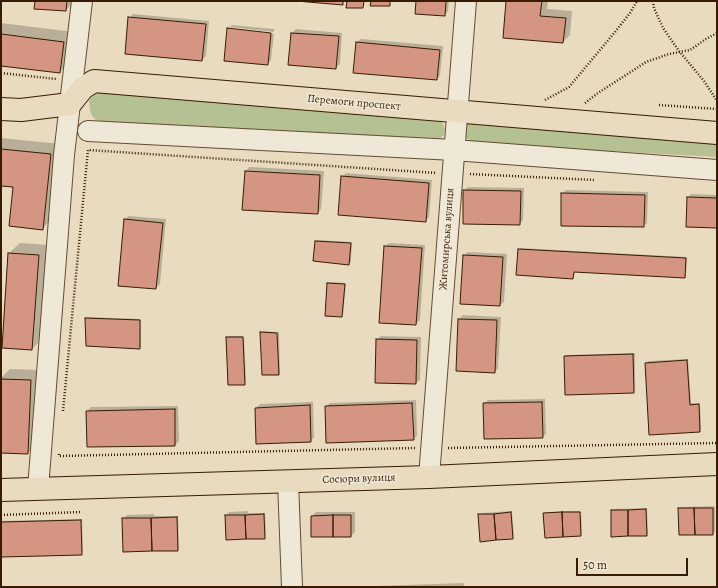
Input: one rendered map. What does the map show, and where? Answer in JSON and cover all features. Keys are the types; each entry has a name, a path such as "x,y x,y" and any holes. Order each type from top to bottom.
{"main road":[{"name":"Перемоги проспект","path":"70,104 83,88 94,82 717,133"},
{"path":"1,109 21,110 70,104"},
{"name":"Сосюри вулиця","path":"1,490 429,477 717,464"}],"street":[{"path":"38,489 64,155 82,1"},
{"name":"Житомирська вулиця","path":"429,477 466,1"},
{"path":"70,104 76,118 88,131"},
{"path":"64,155 68,147 88,131 454,150 717,170"},
{"path":"288,481 292,587"}],"path":[{"path":"544,100 569,87 630,13 637,1"},
{"path":"654,1 654,8 663,28 717,100"},
{"path":"566,120 575,110 598,93 646,62 668,54 690,50 717,33"},
{"path":"1,73 56,79"},
{"path":"658,105 717,109"},
{"path":"62,417 88,150 452,173 601,180"},
{"path":"59,448 59,456 717,443"},
{"path":"1,516 81,512"}],"green space":[{"path":"101,89 439,120 445,129 444,135 438,140 104,123 96,120 92,116 89,101 94,93"},
{"path":"467,122 717,138 717,157 480,144 466,138 463,132"}],"building":[{"path":"35,1 67,1 66,11 34,9"},
{"path":"296,1 343,1 343,5"},
{"path":"347,1 364,1 363,8 346,8"},
{"path":"371,1 390,1 390,6 370,6"},
{"path":"416,1 446,1 445,16 415,14"},
{"path":"506,1 542,1 540,16 566,18 563,43 503,38"},
{"path":"128,17 206,24 202,61 125,54"},
{"path":"227,28 271,33 268,65 224,61"},
{"path":"291,33 339,36 336,69 288,65"},
{"path":"1,34 64,42 60,73 1,66"},
{"path":"356,42 440,50 437,80 353,73"},
{"path":"1,149 51,154 43,230 9,226 13,187 1,186"},
{"path":"245,171 320,175 318,214 242,210"},
{"path":"341,176 429,183 426,222 338,215"},
{"path":"463,190 521,191 520,225 463,224"},
{"path":"561,193 645,195 644,227 561,226"},
{"path":"687,197 717,198 717,228 686,227"},
{"path":"124,219 163,223 156,289 118,286"},
{"path":"315,241 351,243 349,265 313,261"},
{"path":"384,246 422,248 416,325 379,323"},
{"path":"518,249 686,258 685,278 574,272 573,279 516,275"},
{"path":"8,253 39,255 32,350 2,348"},
{"path":"463,255 503,257 500,306 460,304"},
{"path":"327,283 345,284 342,317 325,316"},
{"path":"85,318 140,320 140,349 86,346"},
{"path":"458,319 497,320 495,373 456,371"},
{"path":"260,332 277,333 279,375 262,375"},
{"path":"226,337 243,337 245,385 228,385"},
{"path":"376,339 417,340 416,384 375,383"},
{"path":"633,354 634,393 565,395 564,356"},
{"path":"687,360 690,405 699,404 700,432 649,435 645,363"},
{"path":"1,379 31,380 28,454 1,453"},
{"path":"542,402 543,438 484,439 483,403"},
{"path":"412,403 414,440 326,443 325,406"},
{"path":"310,405 311,442 256,444 255,408"},
{"path":"175,409 175,446 87,447 86,411"},
{"path":"678,508 694,508 695,535 679,535"},
{"path":"694,508 713,508 713,535 695,535"},
{"path":"646,509 647,536 628,536 628,510"},
{"path":"611,510 628,510 628,536 611,537"},
{"path":"511,512 513,539 496,540 494,514"},
{"path":"562,512 580,512 581,536 563,537"},
{"path":"562,512 563,537 545,538 543,513"},
{"path":"264,514 265,539 246,539 245,515"},
{"path":"478,514 494,514 496,540 480,542"},
{"path":"225,515 245,515 246,539 226,540"},
{"path":"333,515 333,537 311,537 311,516"},
{"path":"333,515 351,515 351,537 333,537"},
{"path":"177,517 178,551 152,551 151,518"},
{"path":"122,518 151,518 152,551 123,552"},
{"path":"81,520 82,555 1,557 1,522"}]}
